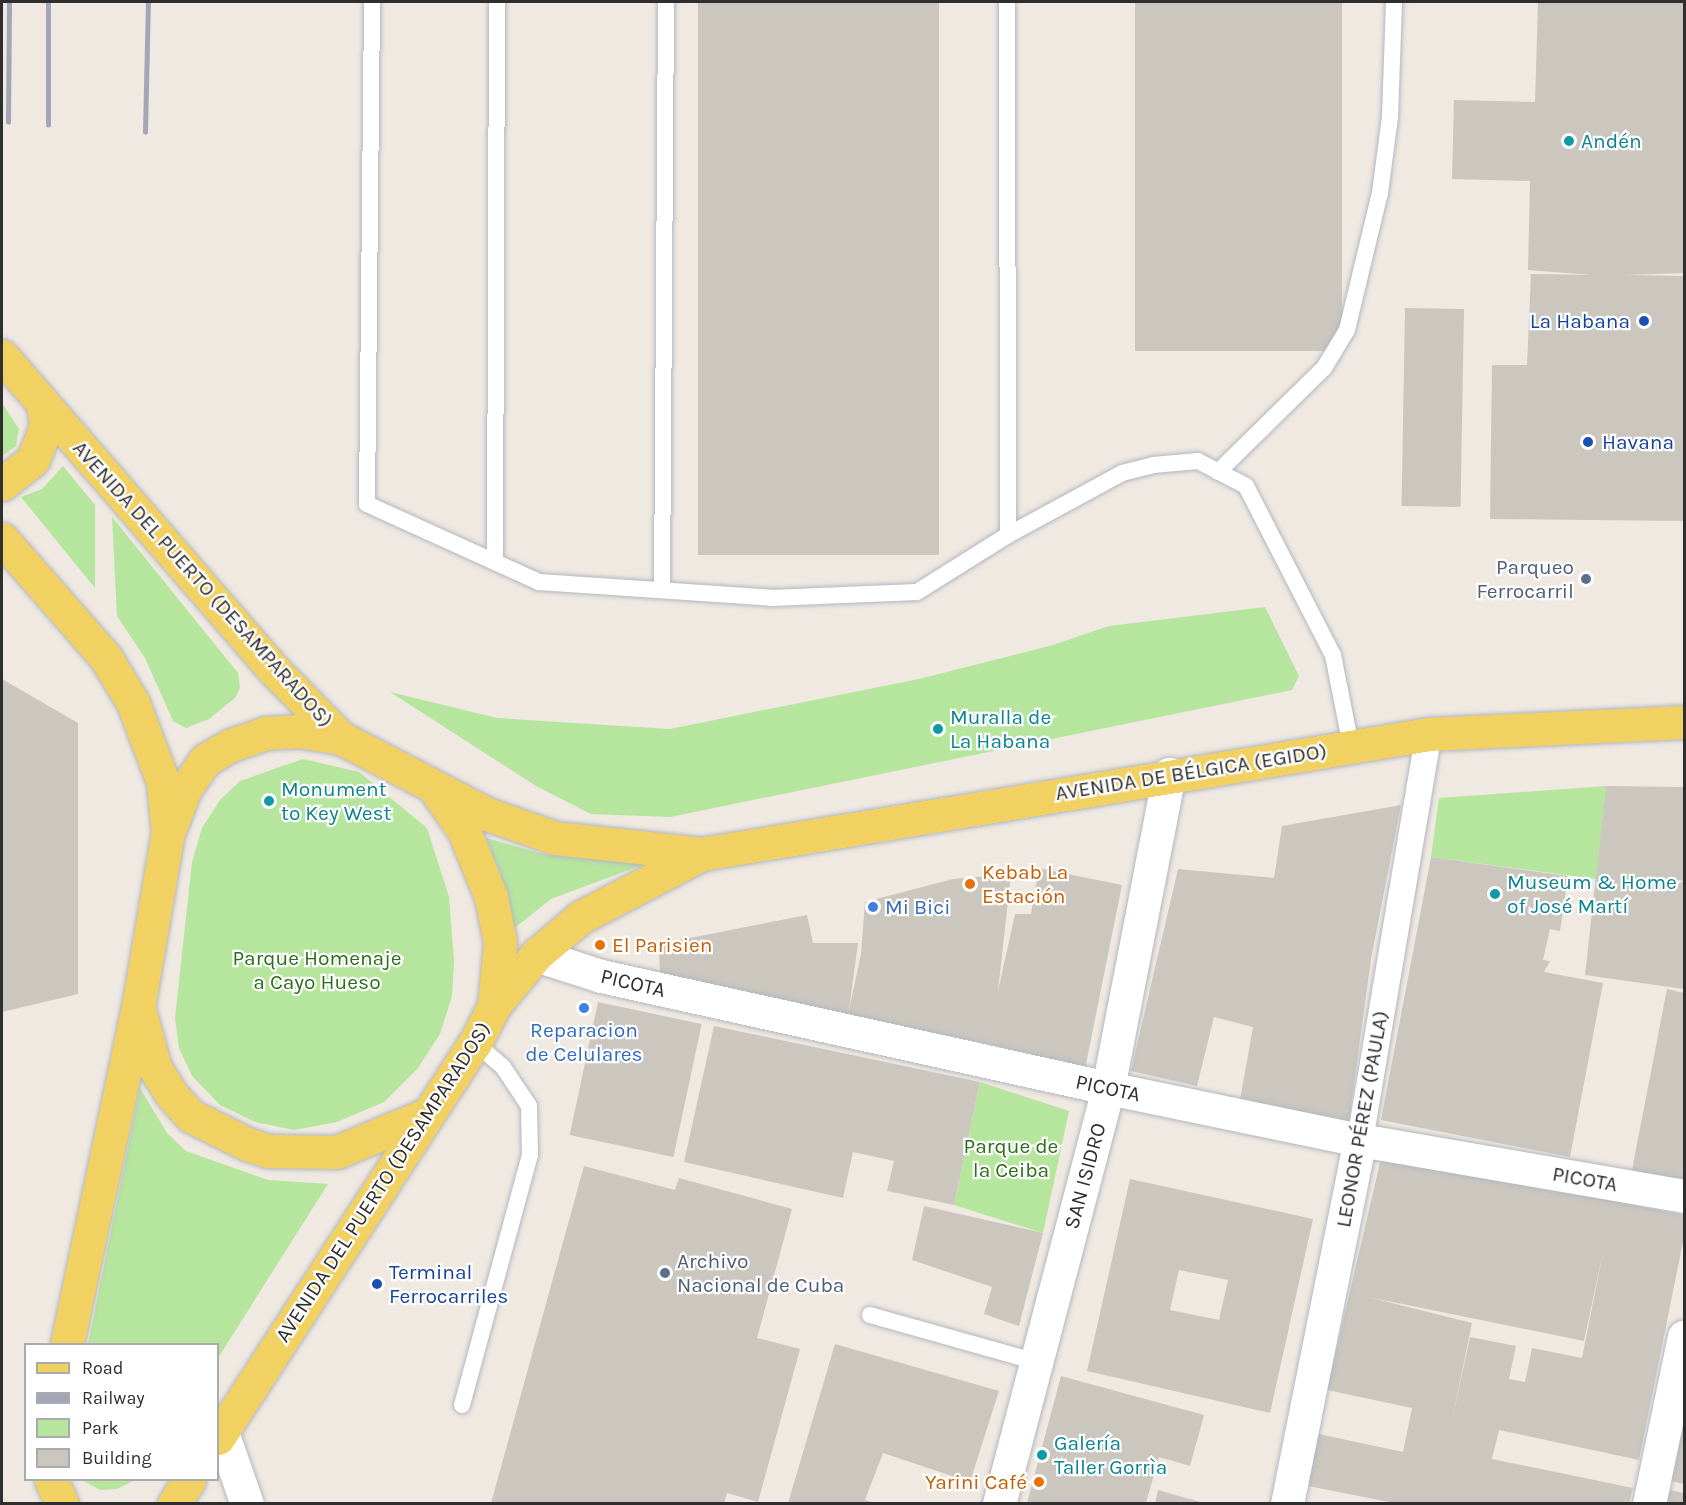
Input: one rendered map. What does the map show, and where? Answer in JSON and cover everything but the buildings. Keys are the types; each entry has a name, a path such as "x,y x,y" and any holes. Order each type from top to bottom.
{"main road":[{"name":"AVENIDA DEL PUERTO (DESAMPARADOS)","path":"8,368 43,404 276,672 341,738 433,785 464,831 491,897 500,942 494,1006 475,1043 426,1115 220,1435"},
{"path":"2,484 33,460 46,426 43,404"},
{"path":"2,539 106,658 133,703 163,782 168,832"},
{"name":"AVENIDA DE BÉLGICA (EGIDO)","path":"433,785 487,814 555,838 702,854 1169,774 1429,734 1684,722"},
{"path":"67,1343 138,1007 168,832 185,789 205,760 231,745 265,733 299,731 341,738"},
{"name":"AVENIDA DE BÉLGICA (EGIDO)","path":"494,1006 536,955 580,916 702,854"},
{"path":"138,1007 155,1068 171,1094 191,1116 247,1144 268,1151 337,1152 426,1115"},
{"path":"48,1481 48,1503"},
{"path":"49,1481 62,1503"}],"street":[{"name":"LEONOR PÉREZ (PAULA)","path":"1287,1503 1360,1140 1429,734"},
{"name":"SAN ISIDRO","path":"999,1503 1108,1088 1169,774"},
{"name":"PICOTA","path":"536,955 602,976 1108,1088 1360,1140 1684,1196"},
{"path":"1649,1503 1684,1337"},
{"path":"220,1435 247,1503"}],"lane":[{"path":"372,2 367,504 539,582 771,598 917,592 1008,535 1122,472 1198,461 1246,486 1302,590 1332,655 1352,746"},
{"path":"495,562 496,2"},
{"path":"662,590 666,2"},
{"path":"1007,2 1008,535"},
{"path":"1218,472 1324,368 1347,330 1380,193 1390,117 1394,2"},
{"path":"462,1405 530,1155 529,1106 503,1067 475,1043"},
{"path":"870,1315 1037,1362"}],"green space":[{"path":"2,403 19,429 16,446 2,456"},
{"path":"63,466 95,505 95,588 21,497 42,489"},
{"path":"112,517 238,673 240,688 235,698 209,719 186,728 173,721 145,658 117,616"},
{"path":"1265,607 1299,676 1292,690 670,817 591,814 536,786 390,692 497,718 670,729 919,679 1053,645 1109,626"},
{"name":"Parque Homenaje a Cayo Hueso","path":"303,759 359,772 427,828 449,897 454,961 452,996 440,1034 418,1068 384,1102 337,1122 294,1130 255,1122 220,1105 192,1076 179,1048 175,1018 192,862 202,828 220,800 240,781"},
{"path":"1606,786 1596,879 1431,857 1439,798"},
{"path":"486,838 547,855 645,864 551,899 511,931 501,874"},
{"name":"Parque de la Ceiba","path":"980,1082 1069,1111 1043,1233 954,1205"},
{"path":"140,1088 167,1133 186,1151 268,1180 328,1184 219,1356 219,1343 88,1343"},
{"path":"84,1481 133,1481 117,1489 100,1490"}],"railway":[{"path":"8,122 9,2"},
{"path":"48,2 48,125"},
{"path":"145,132 148,2"}],"place":[{"name":"Andén","path":"1569,141"},
{"name":"La Habana","path":"1644,321"},
{"name":"Havana","path":"1588,442"},
{"name":"Parqueo Ferrocarril","path":"1586,579"},
{"name":"Muralla de La Habana","path":"938,729"},
{"name":"Monument to Key West","path":"269,801"},
{"name":"Kebab La Estación","path":"970,884"},
{"name":"Museum & Home of José Martí","path":"1495,894"},
{"name":"Mi Bici","path":"873,907"},
{"name":"El Parisien","path":"600,945"},
{"name":"Reparacion de Celulares","path":"584,1008"},
{"name":"Archivo Nacional de Cuba","path":"665,1273"},
{"name":"Terminal Ferrocarriles","path":"377,1284"},
{"name":"Galería Taller Gorrìa","path":"1042,1455"},
{"name":"Yarini Café","path":"1039,1482"}]}
